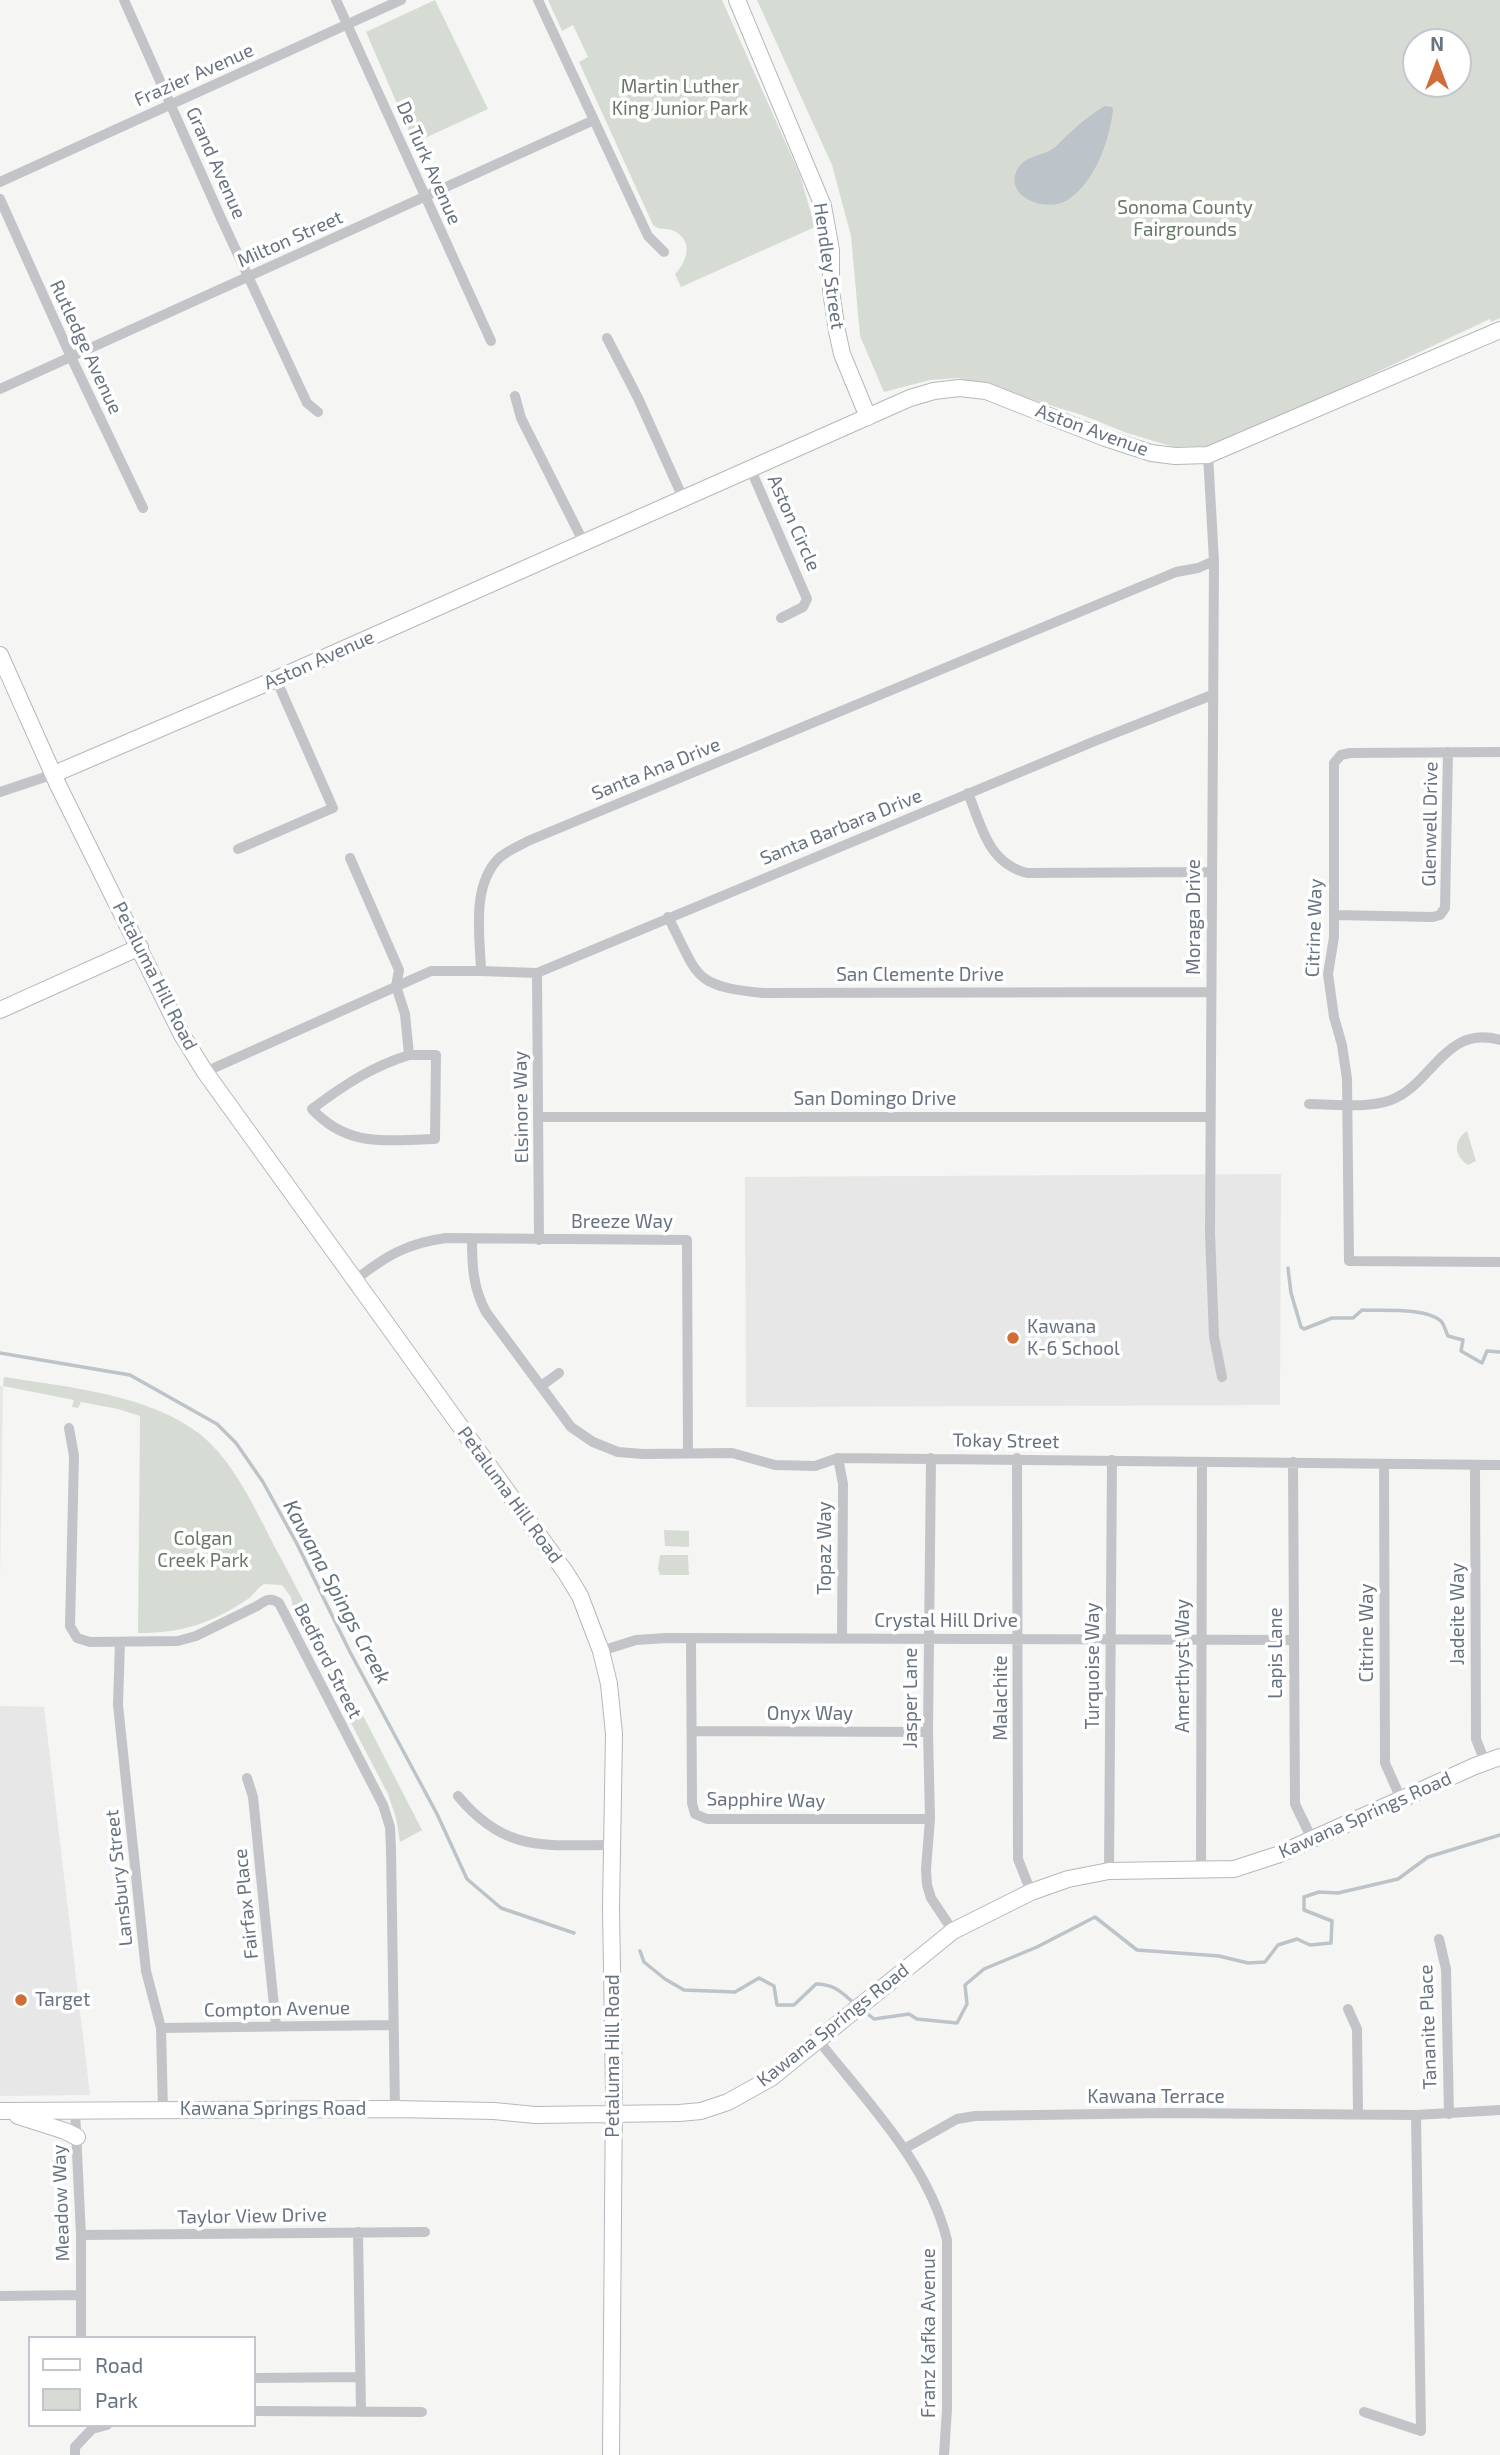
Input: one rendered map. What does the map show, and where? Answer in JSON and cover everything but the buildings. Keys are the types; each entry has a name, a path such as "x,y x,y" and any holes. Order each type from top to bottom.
{"street":[{"name":"Grand Avenue","path":"124,0 248,277 307,402 318,412"},
{"name":"De Turk Avenue","path":"336,0 491,341"},
{"name":"Frazier Avenue","path":"0,182 401,0"},
{"path":"538,0 651,241 664,252"},
{"name":"Hendley Street","path":"737,0 824,206 831,250 831,291 837,331 848,370 868,417"},
{"name":"Milton Street","path":"0,389 594,120"},
{"name":"Rutledge Avenue","path":"0,198 142,508"},
{"name":"Aston Avenue","path":"54,774 276,679 910,398 934,391 969,389 1004,397 1105,438 1151,453 1175,456 1208,455 1500,330"},
{"path":"607,338 638,398 683,498"},
{"path":"515,396 521,418 583,543"},
{"name":"Moraga Drive","path":"1208,455 1214,561 1210,1116 1212,1318 1216,1357 1222,1377"},
{"name":"Aston Circle","path":"751,470 807,599 803,607 781,618"},
{"name":"Santa Ana Drive","path":"481,971 480,903 486,877 500,857 528,841 1176,572 1198,568 1214,561"},
{"name":"Petaluma Hill Road","path":"0,655 167,1009 205,1072 566,1573 585,1608 601,1651 609,1684 614,1734 611,2455"},
{"path":"238,849 333,808 276,679"},
{"name":"Santa Barbara Drive","path":"481,971 537,974 968,793 1212,695"},
{"name":"Glenwell Drive","path":"1334,915 1433,917 1440,915 1445,908 1448,752"},
{"name":"Citrine Way","path":"1500,752 1341,755 1335,764 1334,937 1328,974 1334,1017 1346,1064 1349,1261 1500,1262"},
{"path":"0,792 54,774"},
{"path":"968,793 990,846 1000,860 1012,869 1027,873 1212,872"},
{"path":"350,858 399,970 396,986 404,1014 409,1055"},
{"name":"San Clemente Drive","path":"668,917 693,970 710,985 736,990 763,993 1211,992"},
{"path":"0,1010 140,947"},
{"path":"205,1072 431,971 481,971"},
{"name":"Elsinore Way","path":"537,974 539,1240"},
{"path":"1309,1104 1391,1100 1419,1083 1443,1054 1454,1046 1476,1037 1500,1040"},
{"path":"409,1055 436,1055 435,1139 374,1140 348,1136 326,1124 312,1109 353,1079 385,1063 409,1055"},
{"name":"San Domingo Drive","path":"539,1117 1210,1116"},
{"name":"Breeze Way","path":"355,1280 399,1249 423,1241 446,1238 687,1240 688,1453"},
{"name":"Tokay Street","path":"472,1239 473,1279 486,1312 571,1427 593,1442 618,1452 732,1453 775,1465 795,1466 816,1466 838,1458 1500,1465"},
{"path":"541,1387 559,1373"},
{"name":"Bedford Street","path":"69,1428 74,1456 70,1626 77,1638 90,1642 178,1641 213,1629 266,1600 274,1599 279,1603 383,1805 390,1828 395,2109"},
{"name":"Topaz Way","path":"838,1458 843,1485 842,1639"},
{"name":"Jasper Lane","path":"931,1458 928,1732 930,1819 926,1869 927,1885 932,1898 953,1931"},
{"name":"Malachite","path":"1017,1458 1018,1859 1031,1892"},
{"name":"Turquoise Way","path":"1109,1871 1112,1460"},
{"name":"Amerthyst Way","path":"1201,1871 1202,1462"},
{"name":"Lapis Lane","path":"1293,1462 1295,1804 1312,1839"},
{"name":"Citrine Way","path":"1384,1464 1385,1763 1401,1799"},
{"name":"Jadeite Way","path":"1475,1465 1476,1739 1493,1760"},
{"name":"Crystal Hill Drive","path":"601,1651 636,1640 691,1638 1293,1640"},
{"name":"Sapphire Way","path":"691,1638 692,1803 695,1814 701,1818 930,1819"},
{"name":"Lansbury Street","path":"120,1642 118,1705 146,1970 161,2028 163,2110"},
{"name":"Onyx Way","path":"692,1731 928,1732"},
{"name":"Kawana Springs Road","path":"1,2111 395,2109 494,2111 535,2115 614,2115 701,2110 728,2102 771,2078 953,1931 1031,1892 1068,1879 1109,1871 1234,1869 1277,1855 1493,1760"},
{"name":"Fairfax Place","path":"247,1778 253,1797 276,2026"},
{"path":"458,1796 474,1815 510,1839 532,1843 612,1845"},
{"name":"Tananite Place","path":"1439,1939 1446,1969 1449,2114"},
{"path":"1348,2009 1357,2029 1358,2113"},
{"name":"Compton Avenue","path":"161,2028 392,2025"},
{"name":"Franz Kafka Avenue","path":"819,2041 904,2149 936,2202 947,2239 947,2409 944,2455"},
{"name":"Kawana Terrace","path":"904,2149 957,2119 975,2116 1358,2113 1416,2115 1500,2110"},
{"path":"1,2111 77,2137"},
{"name":"Meadow Way","path":"75,2111 81,2235 81,2336"},
{"path":"1364,2413 1421,2431 1416,2115"},
{"path":"358,2232 361,2412"},
{"name":"Taylor View Drive","path":"81,2235 425,2232"},
{"path":"0,2296 81,2295"},
{"path":"256,2378 360,2377"},
{"path":"256,2411 422,2412"},
{"path":"75,2455 75,2447 91,2427"}],"shaded area":[{"path":"1105,106 1112,107 1113,110 1104,147 1094,171 1078,191 1069,199 1050,205 1031,201 1023,196 1015,181 1019,167 1027,160 1054,148 1083,121"},
{"name":"Kawana K-6 School","path":"1281,1174 1280,1405 746,1407 745,1177"},
{"path":"0,1386 3,1386 0,1581"},
{"path":"0,1706 44,1707 90,2095 0,2096"}],"green space":[{"path":"435,0 488,109 414,143 366,32"},
{"name":"Martin Luther King Junior Park","path":"548,0 722,0 800,175 815,227 681,287 675,274 683,264 687,252 684,240 674,231 653,225 579,62 588,57 573,25 562,31"},
{"name":"Sonoma County Fairgrounds","path":"757,0 1500,0 1500,318 1491,322 1490,319 1215,446 1174,447 1127,433 1082,415 959,378 930,380 884,392 860,336 851,236 832,165"},
{"path":"1467,1131 1476,1161 1468,1165 1460,1157 1457,1148 1459,1139"},
{"name":"Colgan Creek Park","path":"4,1377 80,1389 132,1401 179,1420 214,1447 237,1477 256,1511 422,1830 400,1842 388,1794 294,1614 291,1597 282,1585 264,1584 234,1608 208,1621 182,1629 138,1633 140,1416 81,1402 78,1408 72,1407 74,1400 3,1386"},
{"path":"664,1530 689,1531 689,1547 665,1546"},
{"path":"660,1555 688,1555 689,1575 660,1575"}],"waterway":[{"path":"1288,1268 1291,1293 1301,1327 1304,1329 1332,1318 1353,1318 1362,1310 1414,1312 1441,1321 1448,1336 1463,1340 1461,1351 1482,1363 1487,1351 1500,1352"},
{"name":"Kawana Spings Creek","path":"0,1353 130,1375 217,1424 236,1443 263,1482 297,1544 350,1652 437,1814 467,1879 501,1908 574,1933"},
{"name":"Kawana Spings Creek","path":"863,2010 874,2019 909,2014 917,2019 957,2023 967,2004 965,1985 984,1969 1037,1947 1095,1917 1137,1950 1219,1956 1248,1963 1265,1962 1278,1945 1297,1939 1310,1945 1331,1943 1332,1921 1304,1910 1304,1897 1319,1892 1338,1893 1398,1879 1428,1857 1500,1835"},
{"name":"Kawana Spings Creek","path":"640,1951 644,1962 684,1990 735,1992 759,1978 774,1986 777,2005 794,2005 816,1984 833,1987 854,2003"}],"place":[{"name":"Kawana K-6 School","path":"1013,1338"},
{"name":"Target","path":"21,2000"}]}
